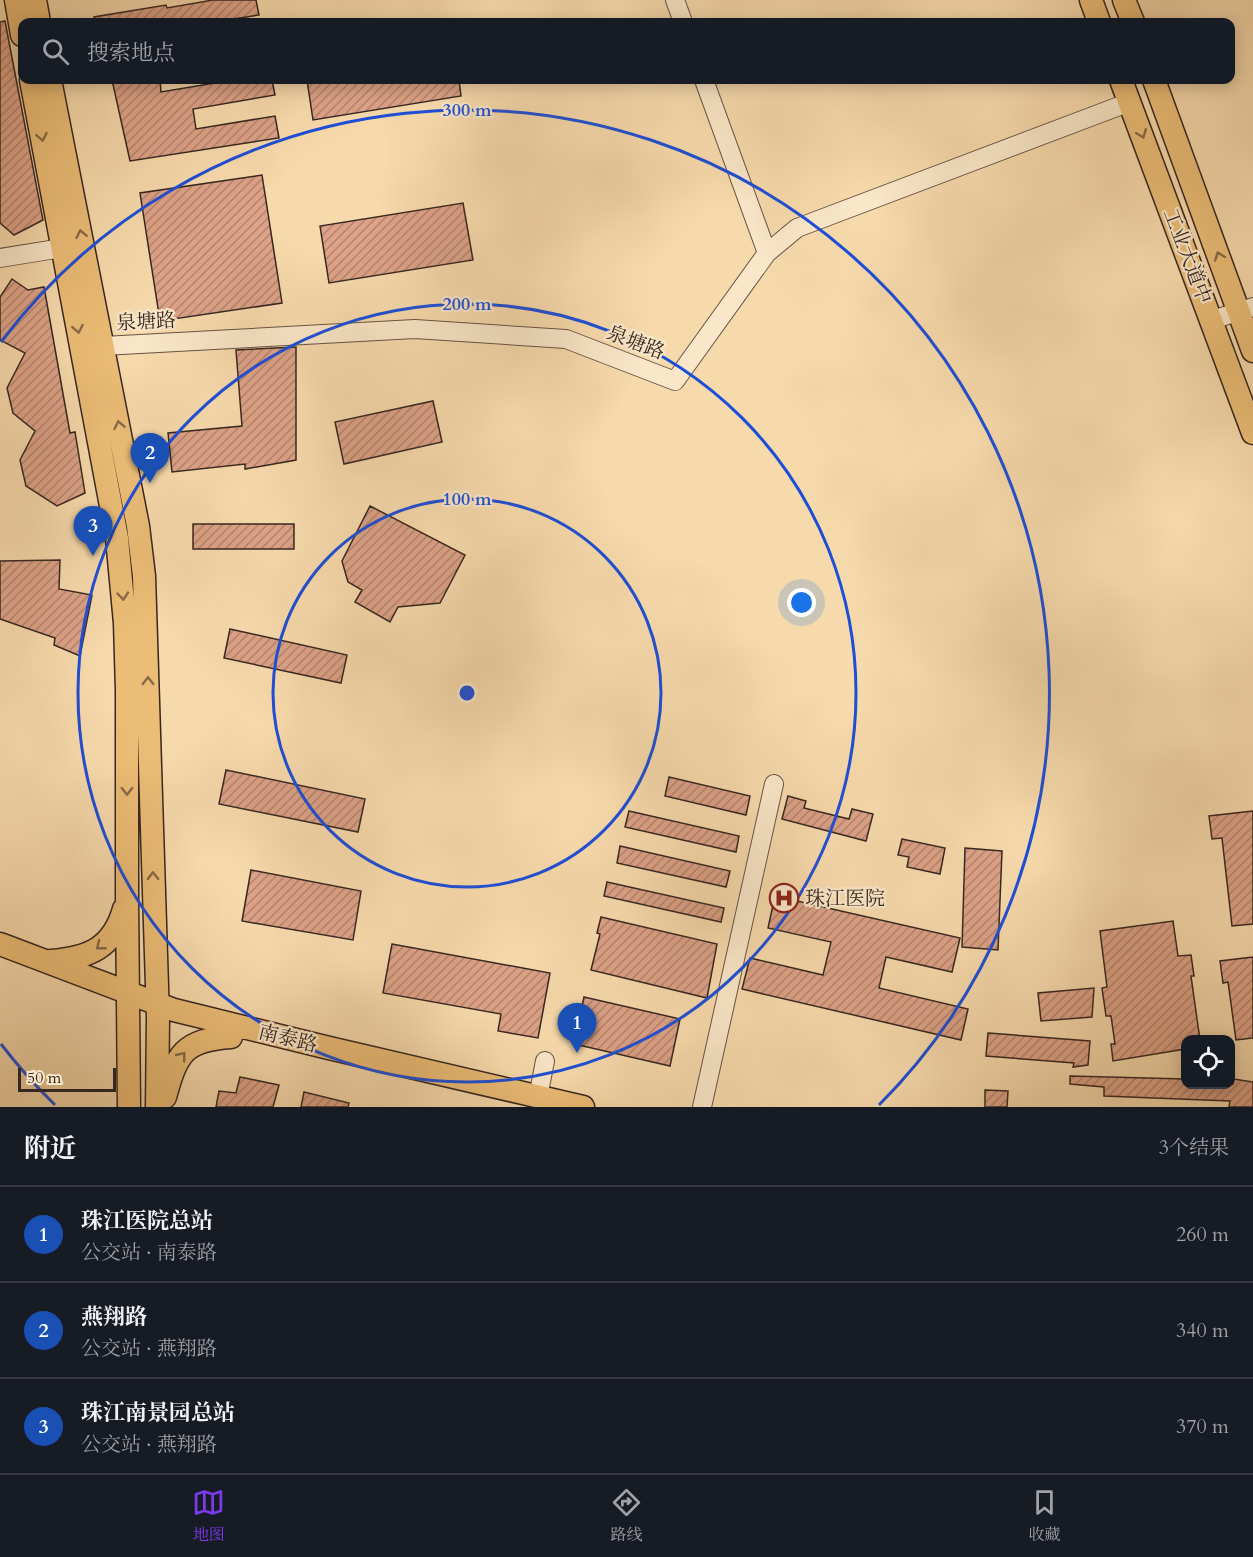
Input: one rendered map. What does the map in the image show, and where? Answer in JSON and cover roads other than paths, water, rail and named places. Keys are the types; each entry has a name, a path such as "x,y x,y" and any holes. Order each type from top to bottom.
{"main road":[{"path":"16,0 19,18"},
{"path":"35,0 38,18"},
{"path":"1091,0 1098,18"},
{"path":"1124,0 1131,18"},
{"path":"32,84 117,538 125,623 127,691 129,1107"},
{"path":"51,84 138,526 144,576 158,1011 157,1107"},
{"name":"工业大道中","path":"1123,84 1253,433"},
{"path":"1156,84 1246,309 1253,351"},
{"path":"47,961 82,957 105,943 115,932 127,898"},
{"name":"南泰路","path":"0,944 47,961 129,1000"},
{"name":"南泰路","path":"0,958 129,1000 231,1037 532,1102 583,1107"},
{"name":"南泰路","path":"158,1011 329,1048 532,1102"},
{"path":"162,1107 172,1072 178,1058 185,1050 212,1038 231,1037"}],"street":[{"path":"675,0 682,18"},
{"path":"705,84 767,253"},
{"name":"泉塘路","path":"103,346 415,329 566,339 675,381 767,253 797,228 1130,102"},
{"path":"0,258 62,248"},
{"path":"1212,320 1246,309"},
{"path":"702,1107 774,784"},
{"path":"127,935 154,934"},
{"path":"532,1102 545,1061"},
{"path":"129,1071 142,1063 158,1074"}],"place":[{"name":"燕翔路","path":"150,483"},
{"name":"珠江南景园总站","path":"93,556"},
{"name":"珠江医院","path":"784,898"},
{"name":"珠江医院总站","path":"577,1053"}]}
